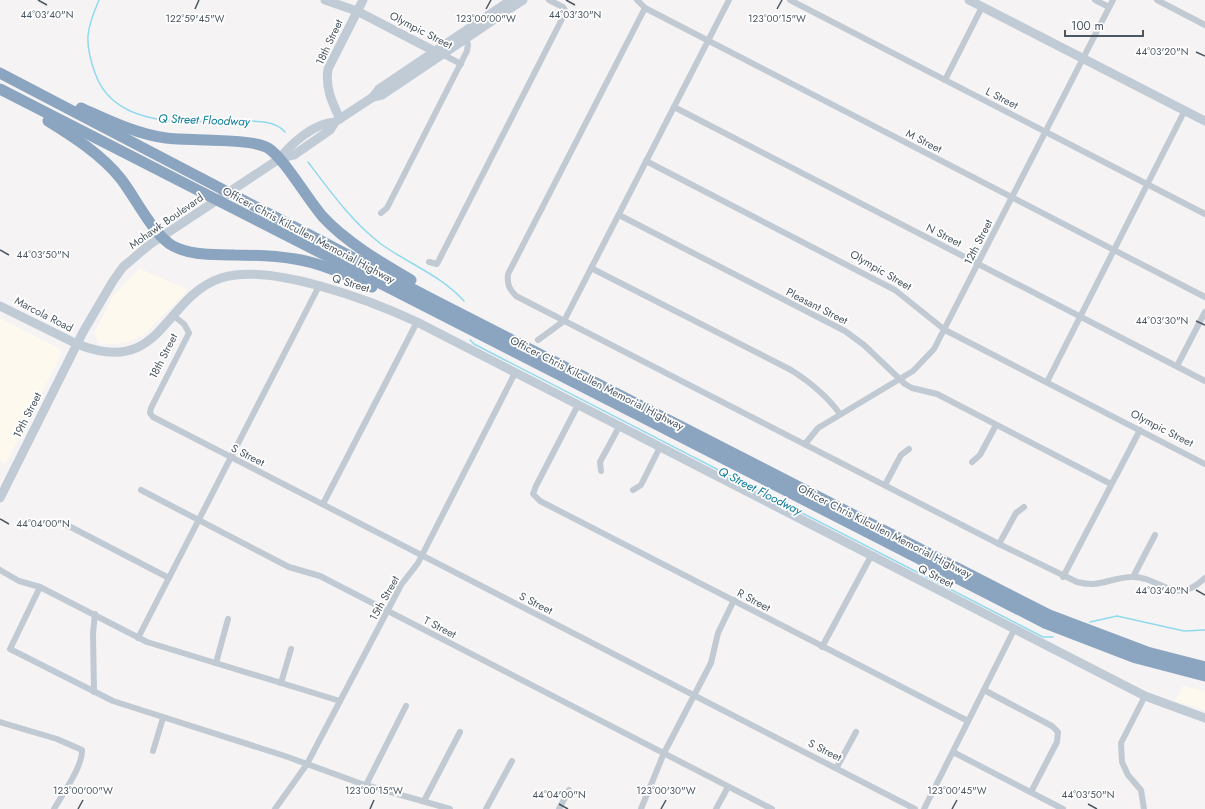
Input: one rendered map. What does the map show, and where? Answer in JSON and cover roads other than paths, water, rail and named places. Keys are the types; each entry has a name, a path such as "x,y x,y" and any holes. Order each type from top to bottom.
{"highway":[{"path":"0,70 108,120 137,131 166,138 255,143 268,149 279,159 324,218 378,260 421,286 434,300"},
{"name":"Officer Chris Kilcullen Memorial Highway","path":"0,73 434,300 1049,615 1147,652 1205,667"},
{"path":"0,90 66,132 101,158 121,178 162,238 172,245 184,251 203,254 236,254 296,259 347,276 408,303 422,305"},
{"name":"Officer Chris Kilcullen Memorial Highway","path":"0,90 1045,623 1136,658 1205,676"}],"street":[{"name":"Olympic Street","path":"326,0 357,11 461,64"},
{"name":"18th Street","path":"338,120 329,94 326,79 331,62 363,0"},
{"name":"Mohawk Boulevard","path":"438,53 511,0"},
{"name":"Mohawk Boulevard","path":"77,344 112,280 149,245 162,238 279,159 289,146 324,122 338,120 373,97 379,88 438,53 465,39 523,0"},
{"path":"428,262 437,264 564,15 564,9 549,0"},
{"name":"M Street","path":"637,0 645,8 708,41 1205,297"},
{"path":"538,340 564,321 729,0"},
{"name":"L Street","path":"790,0 1205,214"},
{"path":"969,0 1205,121"},
{"path":"1096,0 1110,7"},
{"name":"12th Street","path":"805,444 818,428 913,371 934,349 1113,0"},
{"path":"1157,0 1205,25"},
{"path":"945,80 982,7"},
{"path":"645,8 508,274 509,288 516,296 1063,577 1089,586 1133,577 1146,580 1170,590 1178,591 1196,586 1205,578"},
{"path":"381,213 387,208 461,64 468,49 465,39"},
{"name":"N Street","path":"674,107 1205,381"},
{"path":"1047,382 1185,110"},
{"name":"Olympic Street","path":"646,161 895,290 944,330 1205,464"},
{"name":"Pleasant Street","path":"619,215 850,335 864,345 900,380 912,388 937,394 1111,484"},
{"path":"591,268 791,370 821,392 840,414"},
{"name":"Q Street","path":"77,344 103,352 129,350 153,338 201,288 222,277 238,274 254,275 319,286 370,302 417,322 1144,696 1205,718"},
{"path":"138,638 319,286"},
{"name":"Marcola Road","path":"0,306 77,344"},
{"path":"1177,366 1205,312"},
{"name":"18th Street","path":"150,412 157,394 189,333 184,324 174,316"},
{"path":"322,504 417,322"},
{"name":"19th Street","path":"0,496 77,344"},
{"name":"15th Street","path":"275,809 307,764 401,584 422,556 515,373"},
{"name":"R Street","path":"578,405 536,486 534,494 540,500 822,647 968,721"},
{"name":"S Street","path":"150,412 153,417 231,458 837,767 915,809"},
{"path":"972,462 980,455 996,425"},
{"path":"601,471 600,462 619,427"},
{"path":"1063,577 1140,430"},
{"path":"633,490 641,485 660,447"},
{"path":"885,486 901,455 909,448"},
{"name":"T Street","path":"141,490 289,567 320,576 772,809"},
{"path":"999,544 1016,513 1024,508"},
{"path":"63,523 169,578"},
{"path":"1133,577 1155,535"},
{"path":"822,647 870,556"},
{"path":"0,570 19,581 40,587 95,614 138,638 340,701"},
{"path":"40,587 10,649 113,701 307,764 366,785 450,809"},
{"path":"641,809 664,753 711,663 718,633 734,600"},
{"path":"94,692 93,633 95,614"},
{"path":"216,663 228,619"},
{"path":"924,809 1014,630"},
{"path":"281,683 291,649"},
{"path":"984,690 1052,726 1058,732 1057,742 1032,792"},
{"path":"1144,696 1121,743 1120,752 1122,762 1128,775 1141,790 1144,809"},
{"path":"366,785 406,706"},
{"path":"153,751 163,718"},
{"path":"0,722 57,739 82,750 82,756 79,764 54,809"},
{"path":"424,801 460,732"},
{"path":"837,767 856,732"},
{"path":"953,752 1064,809"},
{"path":"486,809 512,761"},
{"path":"716,809 728,787"},
{"path":"559,809 569,790"}],"waterway":[{"name":"Q Street Floodway","path":"99,0 89,28 89,53 95,73 105,92 119,105 137,114 156,119 199,122 258,121 276,125 285,132"},
{"name":"Q Street Floodway","path":"308,162 342,206 370,235 381,244 446,284 464,301"},
{"name":"Q Street Floodway","path":"470,340 474,344 1043,637 1053,637"},
{"name":"Q Street Floodway","path":"1090,622 1117,616 1184,631 1205,630"}]}
